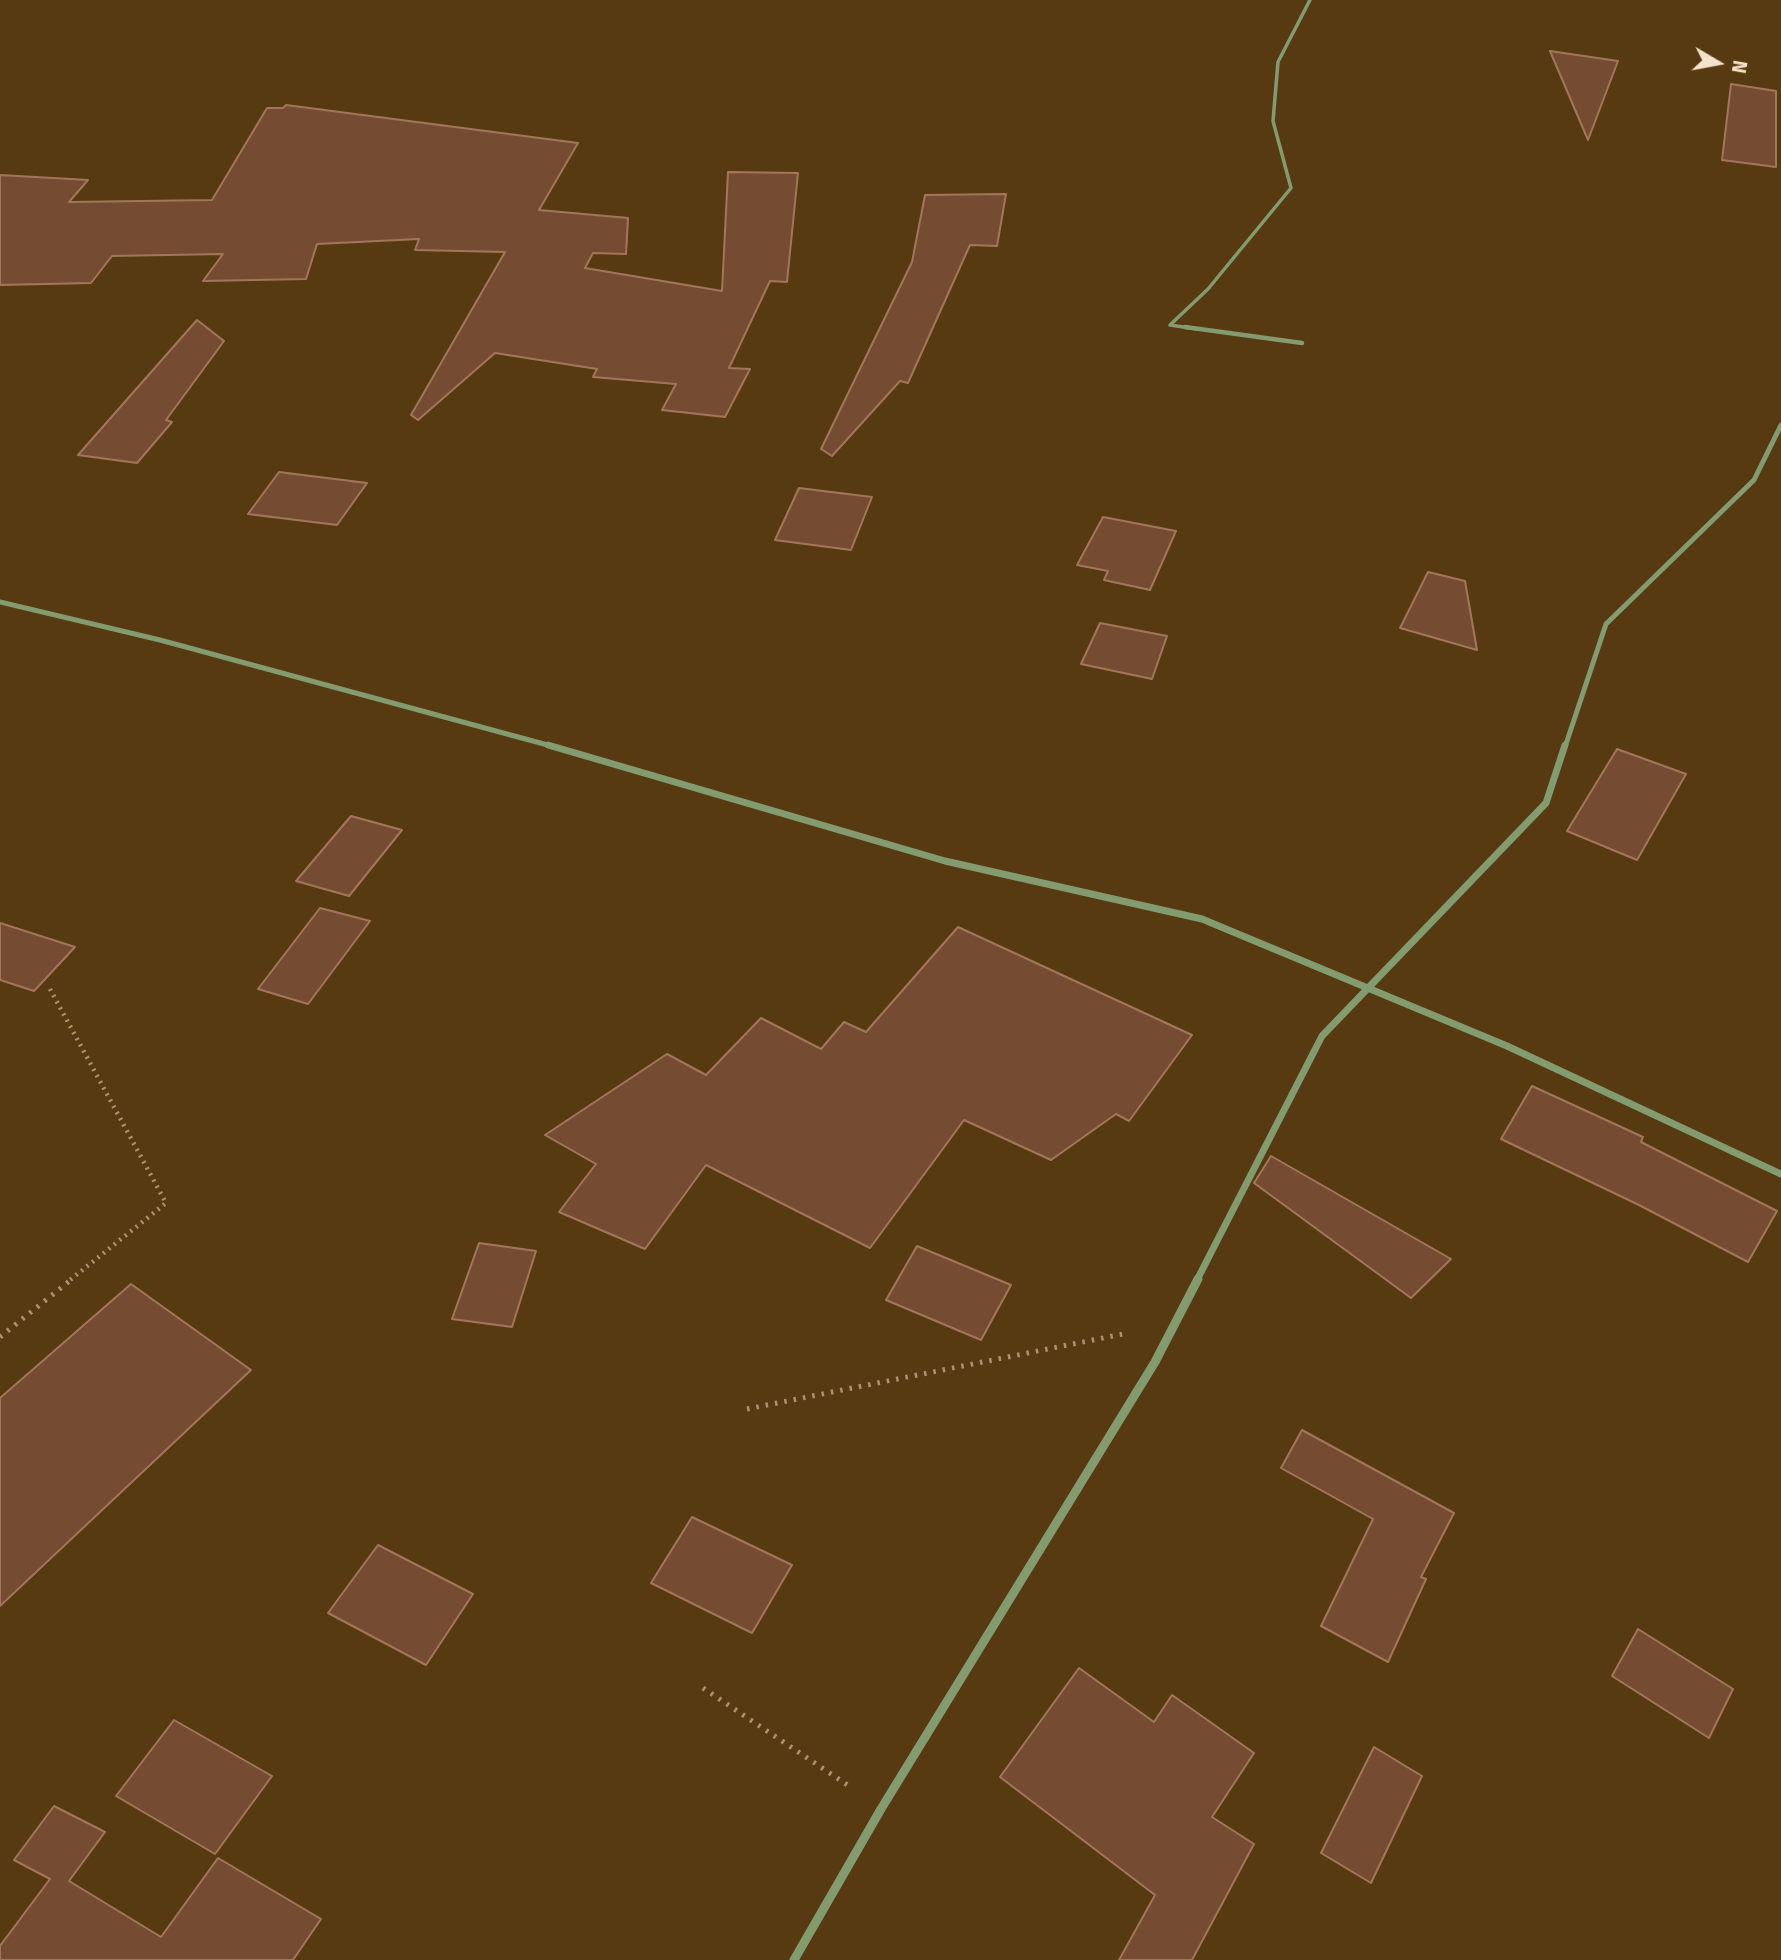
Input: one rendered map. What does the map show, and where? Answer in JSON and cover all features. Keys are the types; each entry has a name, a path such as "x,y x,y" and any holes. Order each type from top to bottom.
{"street":[{"path":"794,1960 881,1809 1155,1362 1322,1036 1546,803 1606,625 1754,480 1781,425"},
{"path":"0,602 160,640 567,750 945,861 1202,919 1507,1046 1781,1174"}],"lane":[{"path":"1302,343 1170,325 1208,289 1292,188 1273,121 1278,62 1311,0"}],"path":[{"path":"0,1337 166,1203 50,989"},
{"path":"747,1409 1173,1324"},
{"path":"704,1688 881,1809"}],"building":[{"path":"1550,51 1618,61 1588,140"},
{"path":"1731,84 1776,91 1776,167 1722,160"},
{"path":"286,105 578,143 539,210 628,218 626,254 593,253 585,268 722,291 728,172 798,173 787,282 770,281 729,368 750,369 725,417 662,410 676,384 593,377 597,369 495,353 418,420 411,415 505,252 415,250 419,239 317,244 306,279 203,281 223,254 112,256 91,283 0,285 0,175 88,180 69,202 212,200 267,108 283,108"},
{"path":"1006,194 997,246 970,245 908,383 900,381 832,456 821,449 912,262 925,195"},
{"path":"197,320 224,341 166,420 172,422 137,463 78,455"},
{"path":"279,472 367,483 337,525 248,514"},
{"path":"799,488 872,497 851,550 775,540"},
{"path":"1103,517 1176,531 1150,590 1104,580 1108,571 1077,565"},
{"path":"1428,572 1465,581 1477,650 1400,628"},
{"path":"1100,623 1167,636 1152,679 1081,664"},
{"path":"1617,749 1686,774 1637,860 1567,831"},
{"path":"351,816 402,830 349,896 296,881"},
{"path":"320,908 370,921 308,1004 258,989"},
{"path":"0,923 75,947 34,991 0,980"},
{"path":"958,927 1192,1035 1129,1121 1116,1114 1051,1160 964,1120 870,1248 706,1165 645,1249 559,1212 596,1164 545,1135 667,1054 706,1075 761,1018 821,1049 844,1022 866,1032"},
{"path":"1532,1086 1643,1137 1641,1142 1777,1211 1748,1262 1639,1205 1501,1139"},
{"path":"1271,1156 1451,1259 1411,1298 1254,1183"},
{"path":"479,1243 536,1251 512,1327 452,1319"},
{"path":"917,1246 1011,1285 981,1340 886,1300"},
{"path":"131,1284 251,1370 0,1606 0,1398"},
{"path":"1302,1430 1454,1513 1421,1577 1426,1579 1388,1662 1321,1626 1373,1519 1281,1468"},
{"path":"692,1517 792,1565 752,1633 651,1583"},
{"path":"378,1545 473,1594 426,1665 328,1613"},
{"path":"1638,1629 1733,1689 1709,1738 1612,1676"},
{"path":"1079,1668 1154,1722 1172,1695 1254,1753 1212,1817 1254,1844 1192,1960 1119,1960 1155,1895 1000,1777"},
{"path":"174,1720 272,1776 215,1854 116,1796"},
{"path":"1374,1747 1422,1776 1371,1883 1321,1853"},
{"path":"54,1806 105,1832 69,1881 161,1937 218,1858 321,1919 293,1960 0,1960 0,1946 50,1879 14,1860"}]}
